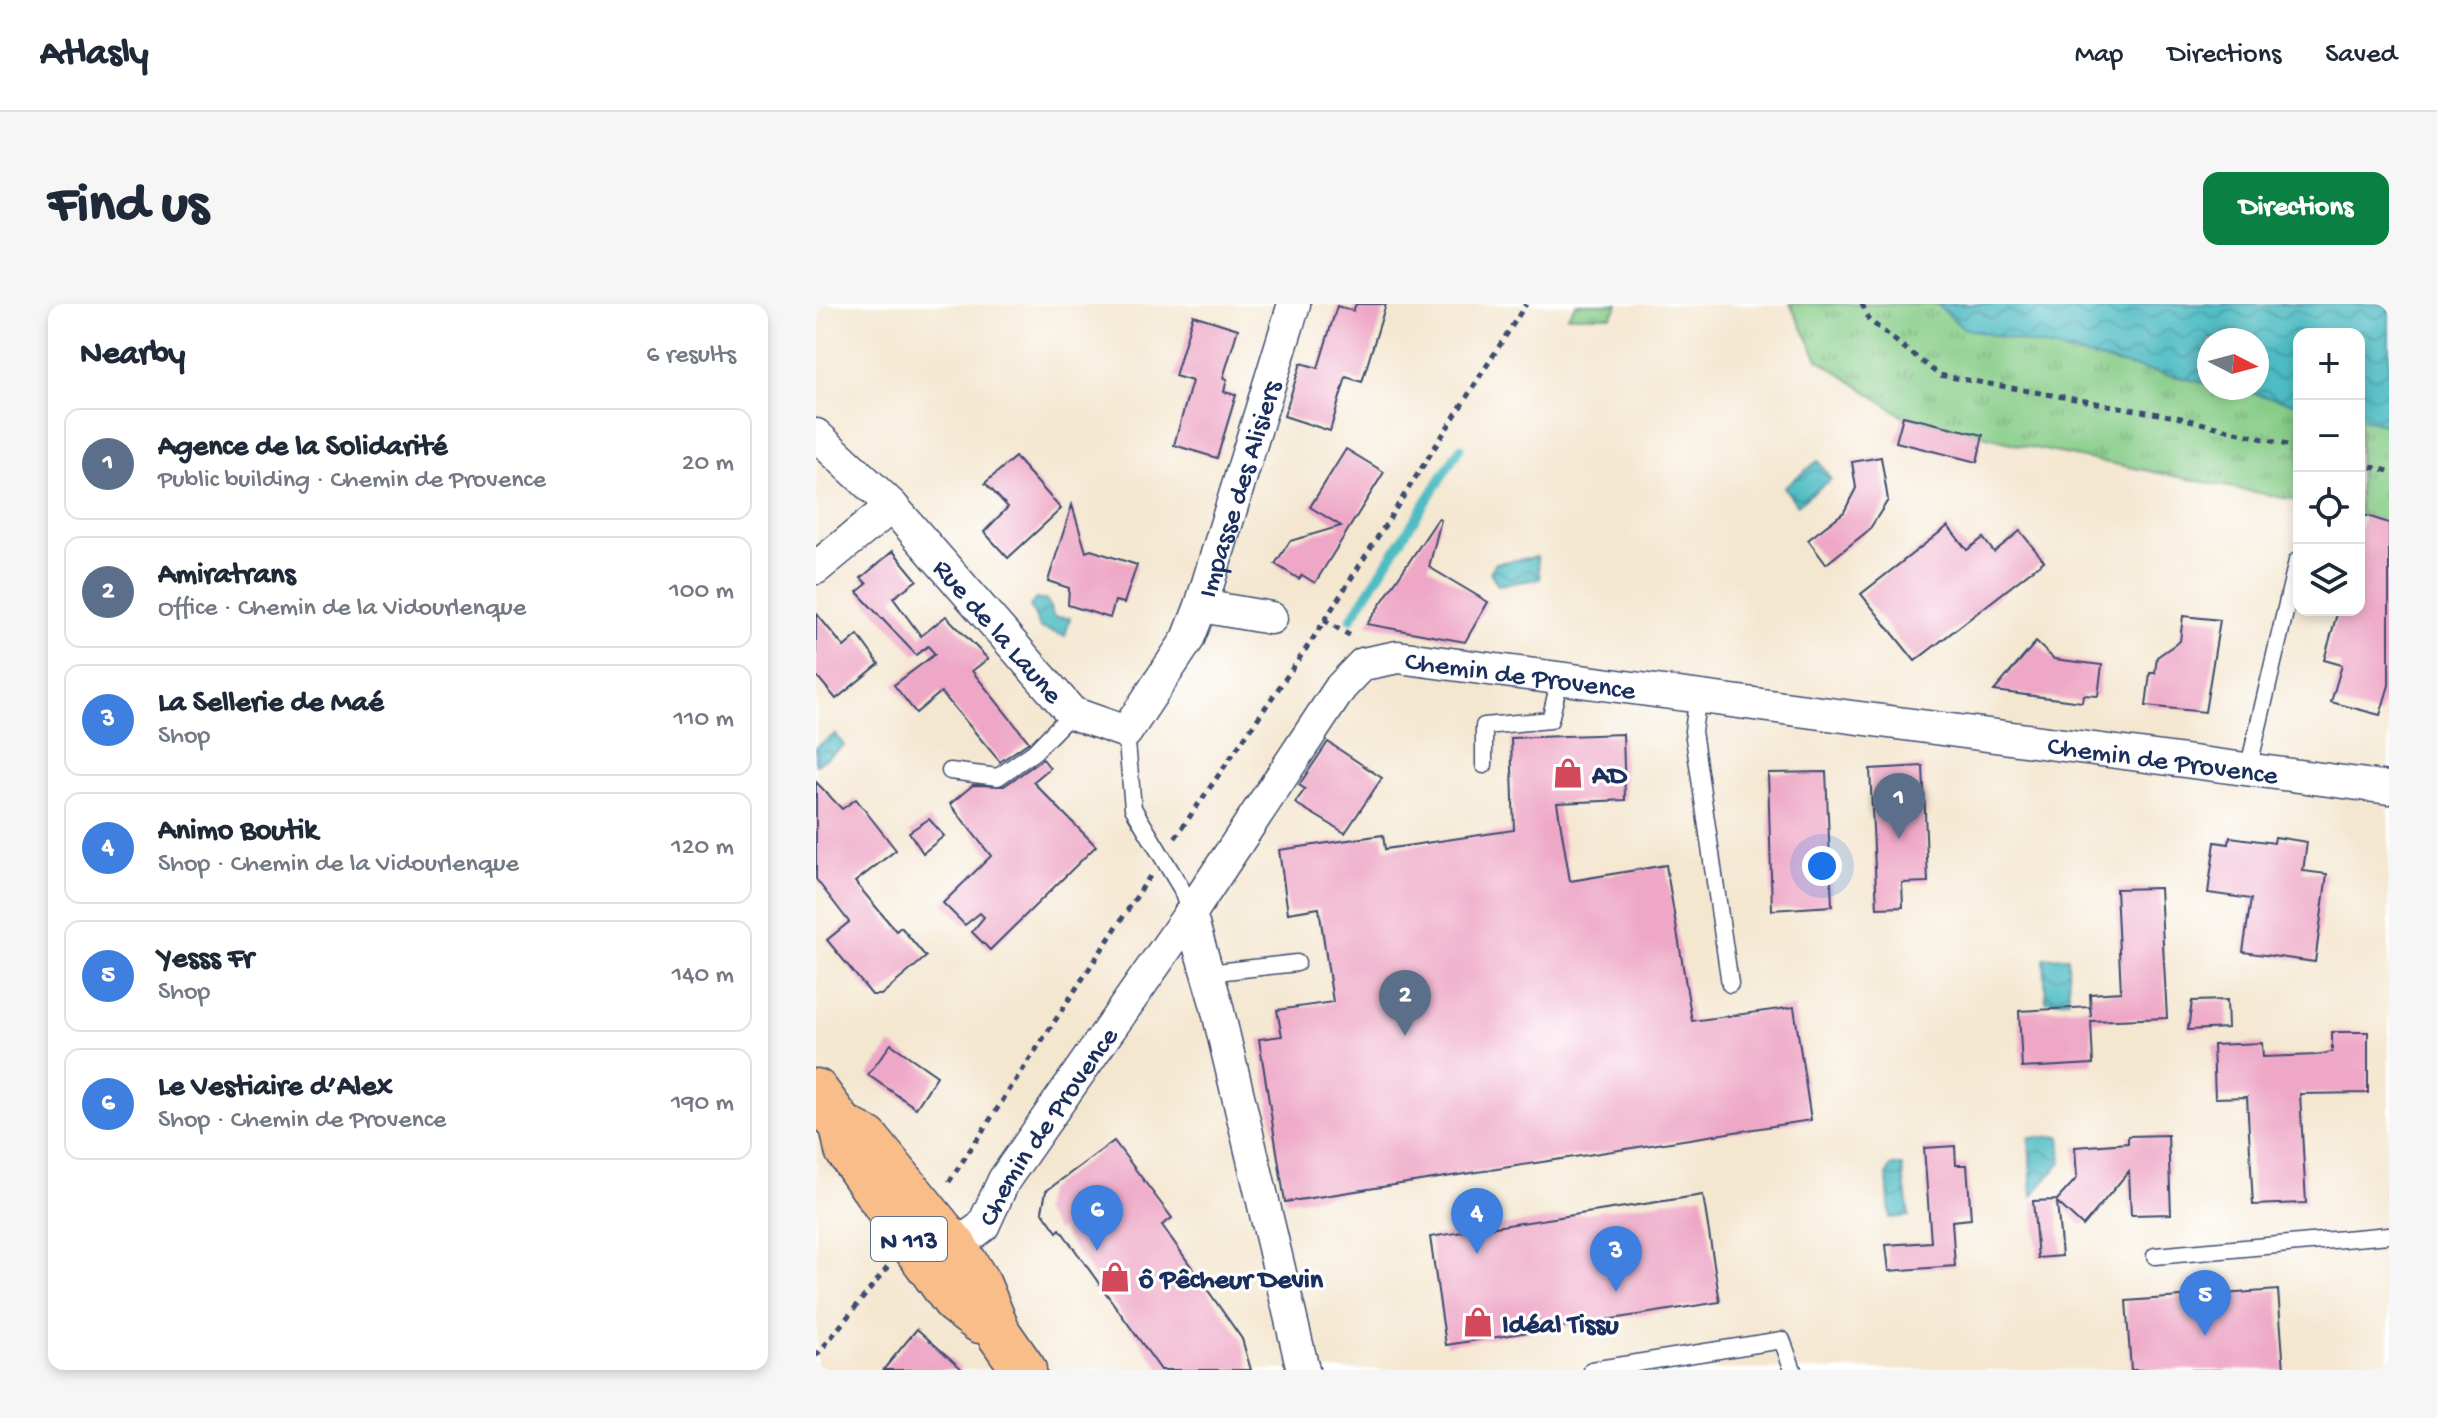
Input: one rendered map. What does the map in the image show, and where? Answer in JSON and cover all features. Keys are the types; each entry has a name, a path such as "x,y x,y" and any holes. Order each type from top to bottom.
{"main road":[{"name":"N 113","path":"816,1091 842,1126 847,1150 956,1303 999,1334"},
{"name":"N 113","path":"842,1126 867,1139 955,1247 979,1285 999,1334 1024,1370"}],"street":[{"name":"Impasse des Alisiers","path":"1271,618 1201,606 1294,304"},
{"name":"Rue de la Laune","path":"816,435 892,506 1072,713 1126,732"},
{"path":"816,568 892,506"},
{"path":"1126,732 1188,639 1201,606"},
{"name":"Chemin de Provence","path":"955,1247 983,1226 1004,1180 1190,914 1341,687 1363,664 1398,657 2389,788"},
{"path":"1190,914 1208,973 1303,1370"}],"lane":[{"path":"2248,770 2293,578"},
{"path":"1484,765 1484,726 1550,720 1560,678"},
{"path":"1698,696 1693,731 1730,984"},
{"path":"950,771 998,777 1034,752 1072,713"},
{"path":"1126,732 1133,808 1181,888 1190,914"},
{"path":"1208,973 1297,963"},
{"path":"2155,1256 2389,1235"},
{"path":"1592,1370 1782,1340 1793,1370"}],"path":[{"path":"945,1190 1161,858 1312,640 1526,304"},
{"path":"1862,304 1869,320 1939,375 2181,418 2293,446"},
{"path":"2365,465 2389,471"},
{"path":"816,1356 889,1264"}],"green space":[{"path":"1576,304 1618,304 1611,316 1568,316"},
{"path":"1790,304 2389,304 2389,523 2365,516 2365,328 2293,328 2293,500 2019,445 1903,416 1818,359"}],"water":[{"path":"1937,304 2389,304 2389,425 2365,419 2365,328 2293,328 2293,403 2269,397 2269,328 2197,328 2197,381 1963,328"},
{"path":"1818,461 1831,479 1797,505 1784,487"},
{"path":"1537,557 1540,579 1498,585 1490,572 1496,563"},
{"path":"1036,599 1047,601 1054,617 1070,618 1065,636 1040,628 1030,606"},
{"path":"836,734 844,746 816,765 816,747"},
{"path":"2068,957 2069,1000 2046,1001 2044,958"},
{"path":"2060,1136 2062,1161 2032,1196 2029,1138"},
{"path":"1891,1166 1902,1166 1909,1216 1890,1218 1887,1174"}],"building":[{"path":"1356,304 1386,304 1362,382 1346,377 1330,431 1284,416 1301,363 1318,368 1337,306 1353,311"},
{"path":"1193,315 1238,329 1223,378 1227,379 1224,392 1236,395 1217,458 1174,445 1192,381 1175,376"},
{"path":"1903,416 1983,435 1977,462 1896,442"},
{"path":"1346,449 1384,472 1315,583 1302,575 1299,579 1275,564 1290,541 1341,526 1310,507"},
{"path":"1015,457 1061,509 1008,558 984,532 1008,507 985,483"},
{"path":"1881,457 1888,500 1869,530 1826,564 1808,540 1844,512 1856,488 1852,462"},
{"path":"1072,505 1086,552 1091,550 1137,565 1124,603 1115,601 1110,618 1068,605 1069,588 1048,581"},
{"path":"2365,515 2389,523 2389,685 2380,715 2331,702 2342,665 2324,660 2336,616 2365,616"},
{"path":"1438,519 1441,520 1429,567 1488,602 1465,642 1367,624"},
{"path":"1948,526 1967,550 1983,538 1994,552 2020,531 2044,561 1915,661 1861,594"},
{"path":"893,551 917,580 893,598 921,636 946,616 988,659 972,671 1029,742 1000,762 941,692 916,713 894,685 935,654 928,646 916,655 857,592 867,584 861,578"},
{"path":"816,613 844,647 858,635 879,664 836,699 816,675"},
{"path":"2183,616 2220,620 2205,712 2146,706 2150,673 2155,673 2157,657 2180,641"},
{"path":"2036,642 2054,659 2102,665 2098,696 2083,695 2082,702 1994,691"},
{"path":"1623,734 1625,800 1557,803 1570,881 1666,865 1692,1021 1794,1007 1811,1120 1285,1202 1259,1039 1282,1036 1277,1010 1333,1002 1319,908 1288,913 1279,850 1383,835 1385,849 1514,830 1511,738"},
{"path":"1328,742 1382,778 1345,833 1295,803 1305,789 1299,785"},
{"path":"1043,759 1050,768 1033,782 1096,846 990,950 972,932 984,917 980,913 965,925 943,903 991,856 950,804 973,785 1004,786"},
{"path":"1923,766 1928,882 1902,883 1903,907 1877,908 1870,769"},
{"path":"1826,772 1832,906 1772,910 1768,773"},
{"path":"816,782 842,809 856,799 896,850 855,882 896,931 901,927 926,957 881,995 872,995 827,940 849,922 816,879"},
{"path":"929,819 944,836 923,853 909,832"},
{"path":"2230,837 2274,843 2275,837 2307,842 2303,871 2327,874 2315,962 2243,952 2251,899 2208,893 2215,842 2229,844"},
{"path":"2160,888 2167,1018 2091,1021 2093,1064 2022,1068 2019,1011 2090,1007 2091,1017 2090,994 2121,992 2116,889"},
{"path":"2227,1000 2228,1028 2188,1030 2192,1001"},
{"path":"2332,1032 2368,1032 2368,1093 2300,1094 2306,1203 2253,1205 2247,1097 2215,1098 2213,1045 2262,1043 2263,1057 2317,1055 2332,1052"},
{"path":"891,1044 937,1076 916,1108 868,1075"},
{"path":"2168,1135 2171,1214 2131,1215 2129,1171 2083,1226 2057,1202 2062,1256 2038,1258 2033,1201 2057,1200 2077,1178 2075,1147 2128,1143 2128,1136"},
{"path":"1114,1141 1172,1218 1162,1225 1242,1339 1251,1370 1161,1370 1060,1229 1057,1232 1042,1211 1046,1191"},
{"path":"1955,1146 1956,1165 1967,1165 1971,1219 1952,1221 1955,1266 1889,1271 1886,1245 1931,1242 1924,1148"},
{"path":"1703,1195 1720,1302 1446,1345 1430,1237"},
{"path":"2278,1290 2284,1370 2131,1370 2126,1301"},
{"path":"917,1329 963,1370 883,1370"}],"waterway":[{"path":"1351,619 1460,448"}],"place":[{"name":"AD","path":"1568,773"},
{"name":"Agence de la Solidarité","path":"1899,839"},
{"name":"Amiratrans","path":"1405,1036"},
{"name":"Le Vestiaire d’Alex","path":"1097,1251"},
{"name":"Animo Boutik","path":"1477,1254"},
{"name":"ô Pêcheur Devin","path":"1115,1277"},
{"name":"La Sellerie de Maé","path":"1616,1292"},
{"name":"Idéal Tissu","path":"1478,1322"},
{"name":"Yesss Fr","path":"2205,1336"}]}
